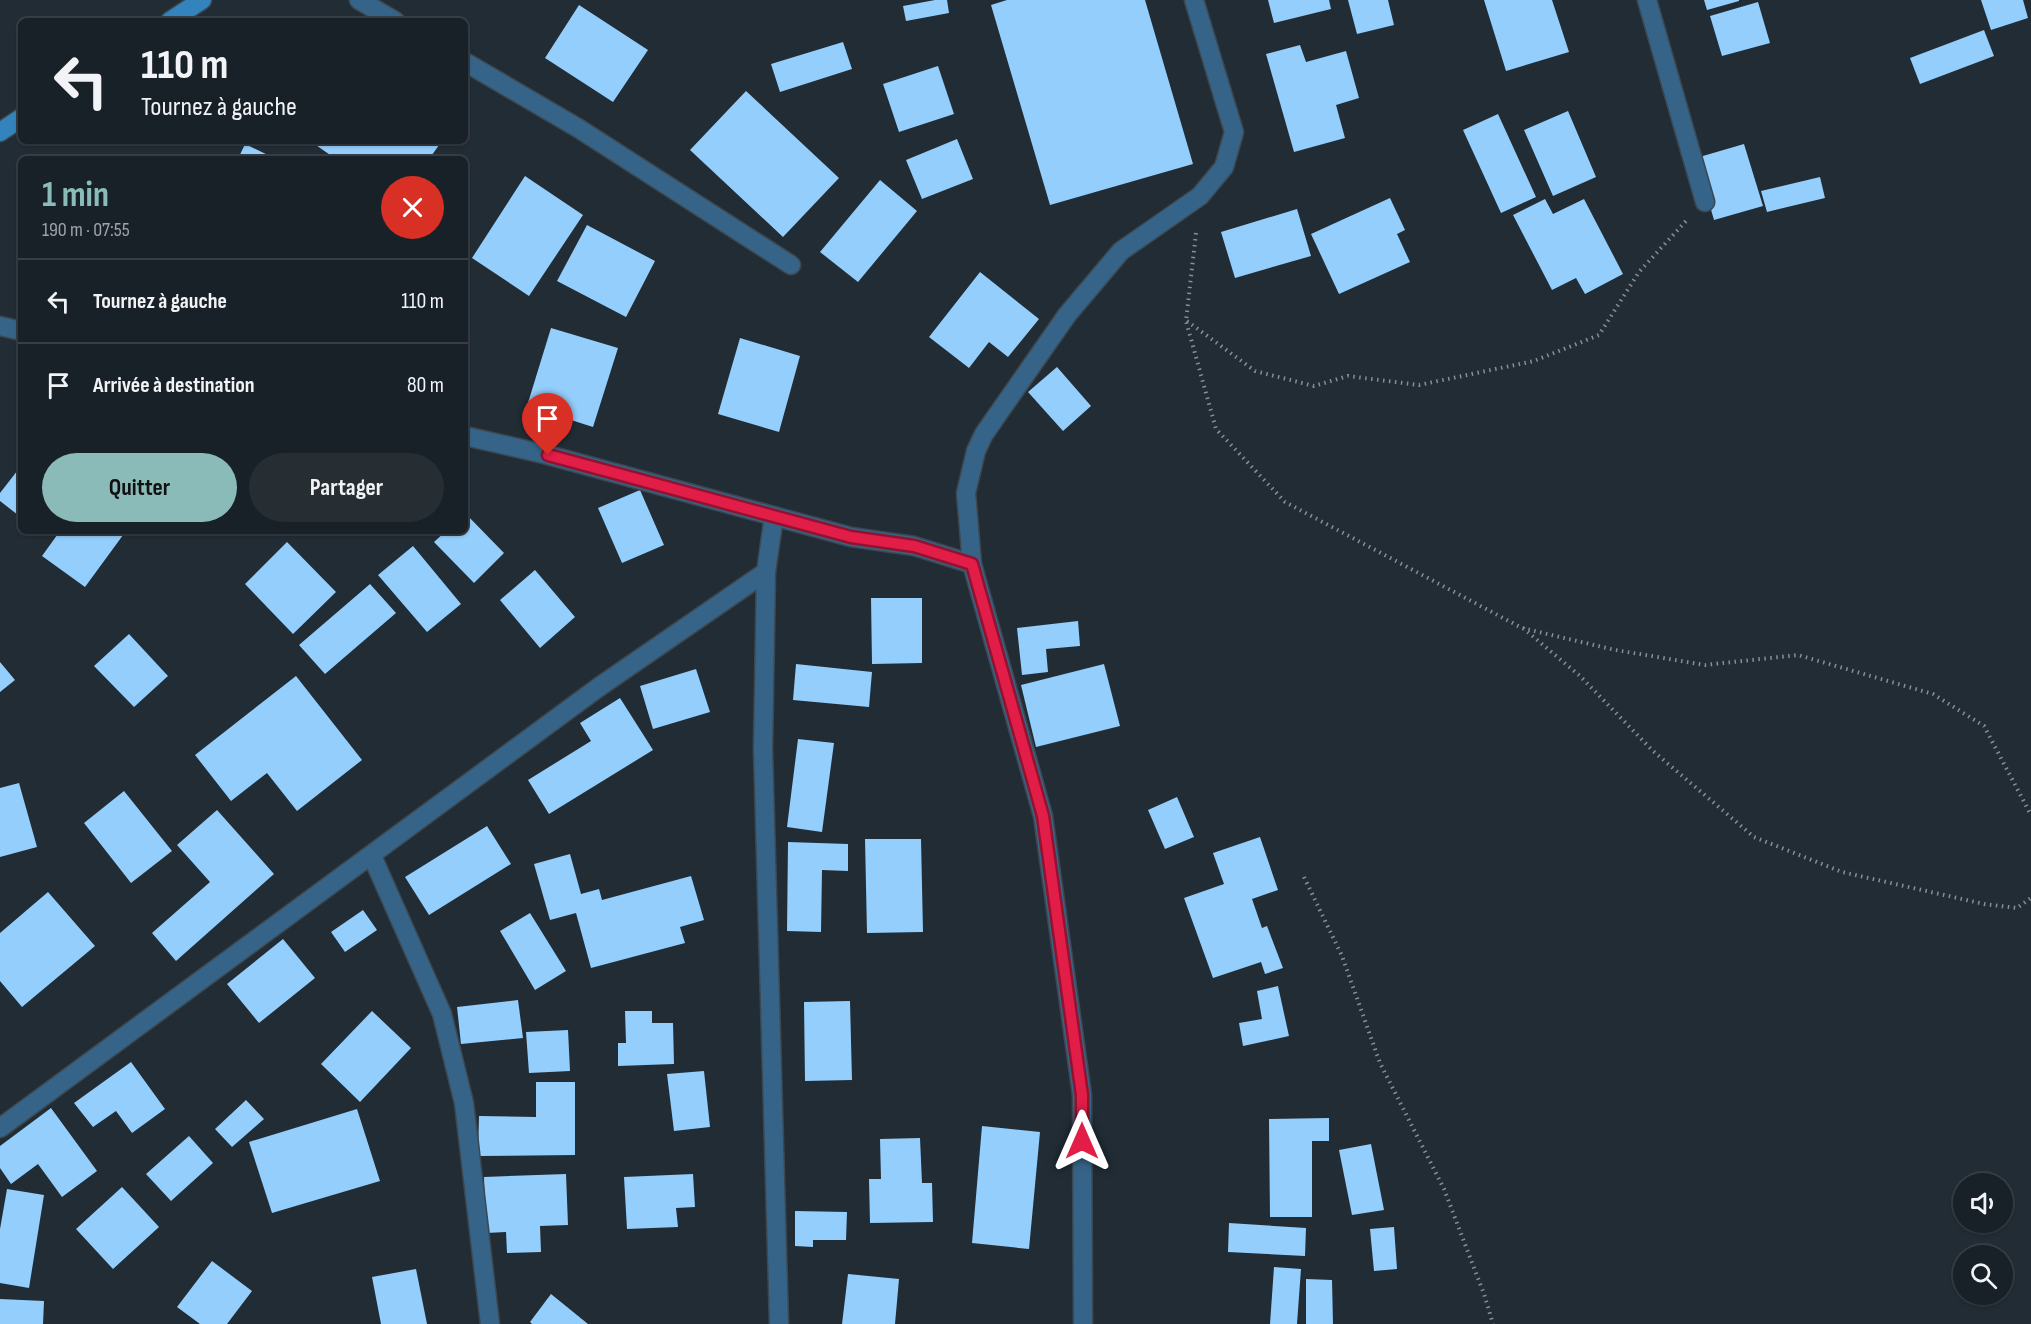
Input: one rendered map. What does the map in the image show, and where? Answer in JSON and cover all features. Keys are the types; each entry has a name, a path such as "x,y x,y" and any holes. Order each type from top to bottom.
{"main road":[{"path":"175,18 202,0"},
{"path":"0,132 18,120"}],"street":[{"path":"359,0 390,18"},
{"path":"1083,1324 1082,1095 1043,816 972,564 966,493 976,451 984,434 1067,315 1121,251 1200,196 1224,168 1234,132 1194,0"},
{"path":"1647,0 1705,201"},
{"path":"468,64 578,128 791,265"},
{"path":"0,326 18,330"},
{"path":"468,437 548,455 851,537 914,546 972,564"},
{"path":"774,516 765,572 764,749 779,1324"},
{"path":"0,1128 599,687 765,572"},
{"path":"372,856 442,1014 464,1102 490,1324"}],"path":[{"path":"1200,196 1186,321 1216,429 1285,502 1522,628 1580,676 1653,751 1754,837 1842,872 1984,904 2017,908 2031,898"},
{"path":"1186,321 1255,371 1314,386 1348,376 1419,386 1534,361 1599,335 1639,272 1705,201"},
{"path":"1522,628 1615,650 1705,665 1798,655 1932,694 1984,726 2031,814"},
{"path":"1304,877 1342,956 1380,1063 1444,1189 1493,1324"}],"building":[{"path":"947,0 949,13 906,21 903,6"},
{"path":"1007,0 1145,0 1193,164 1050,205 991,5"},
{"path":"1268,0 1329,0 1331,9 1274,23"},
{"path":"1348,0 1388,0 1394,25 1357,34"},
{"path":"1484,0 1552,0 1569,52 1506,71"},
{"path":"1704,0 1739,0 1739,1 1707,10"},
{"path":"1981,0 2023,0 2028,18 1991,30"},
{"path":"1758,2 1770,43 1722,56 1710,16"},
{"path":"579,5 648,50 613,102 545,58"},
{"path":"1984,30 1994,56 1920,84 1910,58"},
{"path":"843,42 852,69 780,92 771,64"},
{"path":"1300,45 1306,62 1346,51 1359,98 1336,105 1345,138 1294,152 1266,54"},
{"path":"938,66 954,114 899,132 883,84"},
{"path":"746,91 839,178 783,237 690,150"},
{"path":"1568,111 1596,177 1553,196 1524,130"},
{"path":"1498,114 1536,197 1501,213 1463,130"},
{"path":"957,139 973,179 922,199 906,160"},
{"path":"245,144 270,156 239,156"},
{"path":"314,144 440,144 431,156 332,156"},
{"path":"1744,144 1763,206 1714,220 1696,158"},
{"path":"525,176 583,215 529,296 472,258"},
{"path":"1820,177 1825,198 1767,212 1761,191"},
{"path":"880,180 917,211 858,282 820,252"},
{"path":"1390,198 1405,230 1397,234 1410,262 1339,294 1311,234"},
{"path":"1545,199 1553,214 1584,199 1623,274 1585,294 1576,278 1552,290 1513,215"},
{"path":"1297,209 1311,256 1235,278 1221,232"},
{"path":"587,225 655,261 626,317 557,281"},
{"path":"980,272 1039,319 1008,357 989,342 969,368 929,337"},
{"path":"551,328 618,348 593,427 527,406"},
{"path":"740,338 800,356 779,432 718,414"},
{"path":"1057,367 1091,406 1063,431 1028,392"},
{"path":"18,470 18,515 0,501 0,493"},
{"path":"640,490 664,545 622,563 598,508"},
{"path":"468,516 504,553 474,583 434,542 443,534 468,534"},
{"path":"58,534 124,534 85,587 42,556"},
{"path":"287,542 336,592 293,634 245,584"},
{"path":"413,546 461,604 427,632 378,575"},
{"path":"535,570 575,617 540,648 500,600"},
{"path":"370,584 396,613 325,674 299,645"},
{"path":"871,598 922,598 922,663 872,664"},
{"path":"1078,621 1080,646 1046,649 1048,672 1022,675 1017,628"},
{"path":"129,634 168,676 134,707 94,666"},
{"path":"0,662 15,680 0,692"},
{"path":"796,664 872,672 869,707 793,700"},
{"path":"1104,664 1120,726 1036,747 1021,685"},
{"path":"696,669 710,712 653,729 640,686"},
{"path":"296,676 362,760 297,811 267,773 231,801 195,755"},
{"path":"620,698 653,750 549,814 528,780 591,741 580,723"},
{"path":"798,739 834,743 822,832 787,827"},
{"path":"19,783 37,847 0,857 0,788"},
{"path":"124,791 172,851 131,883 84,823"},
{"path":"1177,797 1194,837 1165,849 1148,810"},
{"path":"217,810 274,874 176,961 152,933 210,882 177,845"},
{"path":"487,826 511,864 429,915 405,877"},
{"path":"1260,837 1278,890 1252,899 1262,928 1267,926 1283,968 1265,974 1261,962 1213,978 1184,898 1224,884 1213,853"},
{"path":"865,839 921,839 923,932 867,933"},
{"path":"788,842 848,844 848,871 822,870 821,932 787,931"},
{"path":"570,854 581,894 599,889 602,900 691,876 704,920 680,927 685,943 591,968 576,913 550,920 534,864"},
{"path":"48,892 95,946 22,1007 0,981 0,933"},
{"path":"363,910 377,930 345,952 331,932"},
{"path":"530,913 566,971 535,990 500,931"},
{"path":"283,939 315,978 259,1023 227,984"},
{"path":"1278,986 1289,1036 1243,1046 1239,1023 1262,1019 1257,991"},
{"path":"518,1000 523,1038 461,1044 457,1007"},
{"path":"850,1001 852,1080 805,1081 804,1002"},
{"path":"372,1011 411,1048 360,1102 321,1064"},
{"path":"625,1011 652,1011 652,1023 673,1023 674,1064 618,1066 618,1043 626,1043"},
{"path":"568,1030 570,1071 529,1073 526,1032"},
{"path":"131,1062 165,1109 132,1133 116,1111 93,1127 74,1103"},
{"path":"704,1071 710,1127 674,1131 667,1074"},
{"path":"536,1082 575,1082 575,1155 478,1156 479,1116 536,1117"},
{"path":"246,1100 264,1119 232,1147 215,1129"},
{"path":"51,1108 97,1171 62,1197 38,1164 11,1184 0,1168 0,1146"},
{"path":"357,1109 380,1181 272,1213 249,1142"},
{"path":"1329,1118 1329,1141 1312,1141 1312,1217 1270,1217 1269,1119"},
{"path":"982,1126 1040,1132 1029,1249 972,1243"},
{"path":"189,1136 213,1163 171,1201 146,1174"},
{"path":"920,1138 922,1183 932,1183 933,1222 870,1223 869,1179 881,1179 880,1139"},
{"path":"1371,1144 1384,1210 1352,1215 1339,1150"},
{"path":"566,1174 568,1225 540,1226 541,1252 507,1253 506,1232 486,1233 484,1177"},
{"path":"693,1174 695,1207 676,1208 678,1227 627,1229 624,1177"},
{"path":"122,1187 159,1227 113,1269 76,1229"},
{"path":"7,1189 44,1195 29,1288 0,1283 0,1229"},
{"path":"795,1211 847,1212 846,1240 813,1240 813,1247 795,1246"},
{"path":"1229,1223 1306,1228 1305,1256 1228,1252"},
{"path":"1394,1227 1397,1269 1374,1271 1370,1229"},
{"path":"212,1261 252,1291 227,1324 200,1324 177,1307"},
{"path":"1274,1267 1301,1269 1297,1324 1270,1324"},
{"path":"416,1269 427,1324 381,1324 372,1277"},
{"path":"848,1274 899,1279 895,1324 842,1324"},
{"path":"1306,1279 1332,1280 1333,1324 1306,1324"},
{"path":"551,1294 588,1324 532,1324 530,1322"},
{"path":"0,1299 44,1301 43,1324 0,1324"}],"route":[{"path":"548,455 851,537 914,546 972,564 1043,816 1082,1095 1082,1141"}]}
